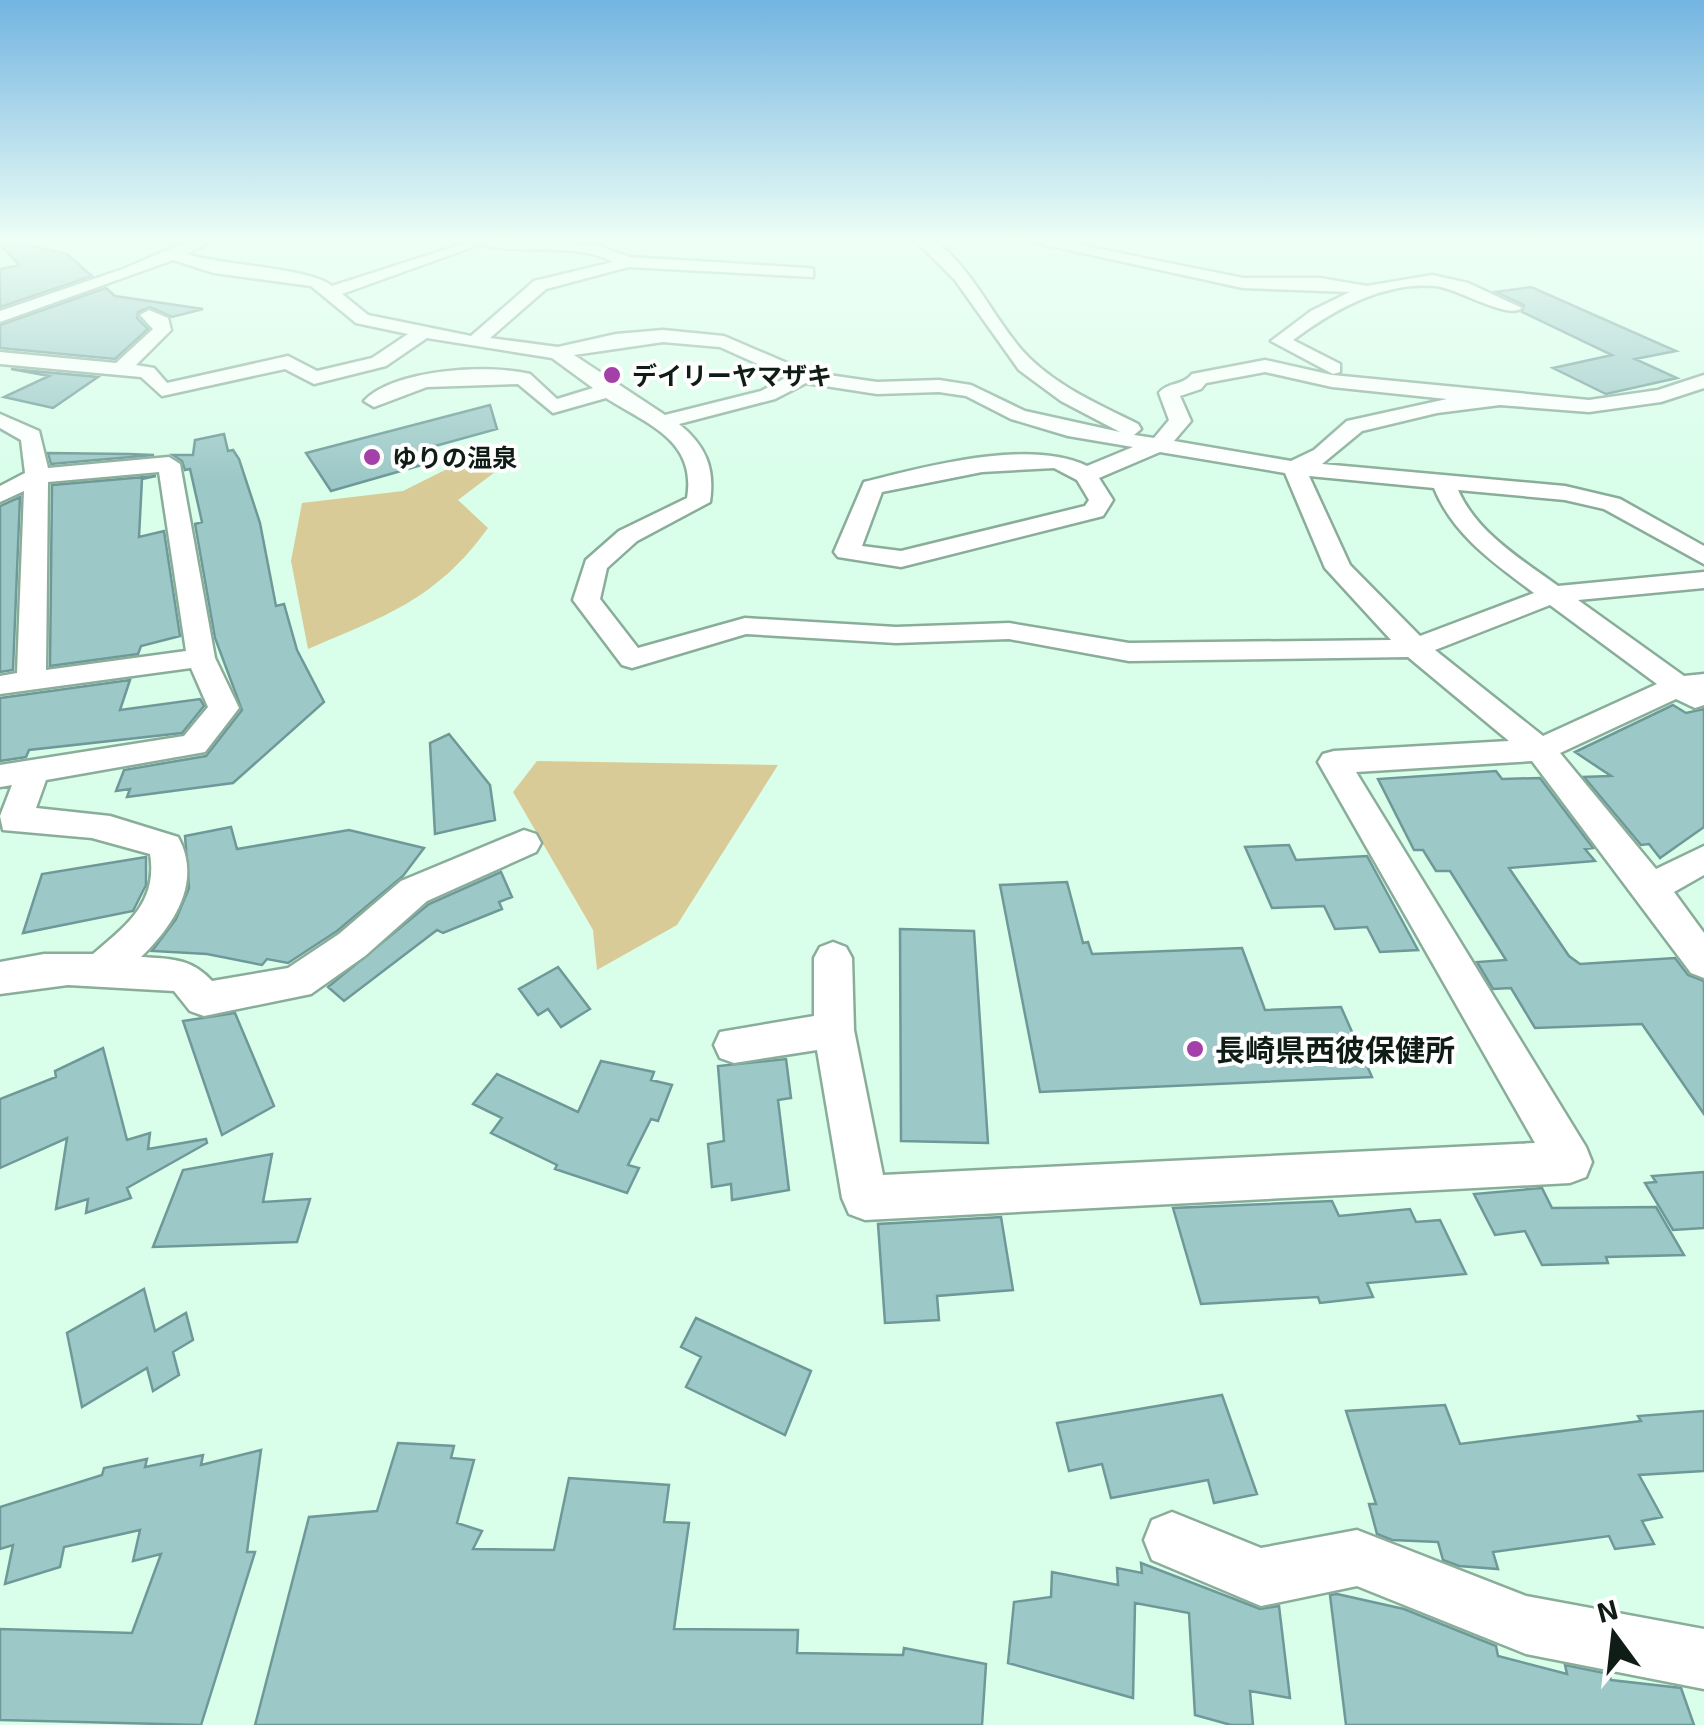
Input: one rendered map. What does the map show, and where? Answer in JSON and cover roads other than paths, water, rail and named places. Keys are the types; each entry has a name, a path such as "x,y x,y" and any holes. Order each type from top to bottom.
{"street":[{"path":"121,369 162,330 162,322 156,318"},
{"path":"360,318 422,333 558,353 616,340 724,342 803,377 877,388 939,386 971,391 1018,415 1068,430 1294,468 1564,493 1612,504 1704,556"},
{"path":"475,342 501,318"},
{"path":"991,318 1032,373 1054,390 1160,444"},
{"path":"1312,318 1280,342 1333,368 1474,390 1500,399"},
{"path":"0,358 146,372 162,390 288,362 314,378 380,362 422,333"},
{"path":"558,353 610,390 667,421 697,458 703,483 698,502 628,536 595,565 586,600 632,659 745,626 833,628 896,635 1009,632 1130,652 1415,648 1555,594 1704,580"},
{"path":"1086,476 1160,444 1180,421 1169,393 1194,385 1199,378 1265,366 1332,381 1590,406 1660,396 1704,381"},
{"path":"374,401 400,384 462,377 523,378 553,407 610,390"},
{"path":"667,421 768,395 803,377"},
{"path":"1294,468 1322,455 1356,426 1436,407 1500,399"},
{"path":"0,420 30,436 37,455 32,680"},
{"path":"1058,461 1086,476 1101,500 1094,511 901,559 848,552 872,487 982,465 1058,461"},
{"path":"0,495 36,476 169,464 201,658 224,708 194,745 16,773 15,821 68,819 122,829 166,846 174,874 163,910 99,971"},
{"path":"1294,468 1338,568 1415,648 1540,750 1651,888 1704,962"},
{"path":"1444,484 1455,511 1492,550 1691,685 1704,704"},
{"path":"0,685 201,658"},
{"path":"833,958 834,1030 865,1198 1570,1162 1334,762 1540,750 1691,685"},
{"path":"0,978 20,972 99,971 184,976 204,999 297,983 352,946 414,891 524,843"},
{"path":"1651,888 1704,860"},
{"path":"734,1045 834,1030"},
{"path":"1172,1540 1261,1577 1357,1558 1526,1625 1704,1659"}],"place":[{"name":"デイリーヤマザキ","path":"612,375"},
{"name":"ゆりの温泉","path":"372,457"},
{"name":"長崎県西彼保健所","path":"1195,1049"}]}
